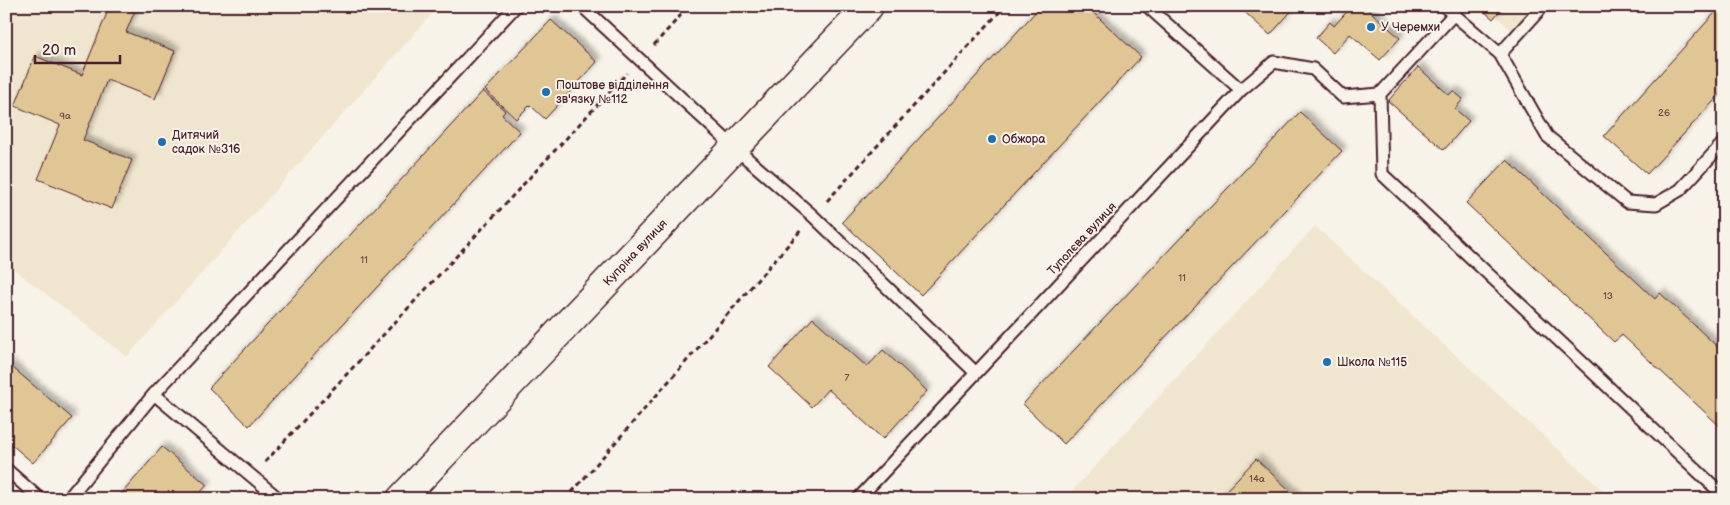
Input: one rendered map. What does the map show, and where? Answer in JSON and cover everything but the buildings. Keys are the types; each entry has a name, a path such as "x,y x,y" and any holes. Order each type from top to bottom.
{"main road":[{"name":"Купріна вулиця","path":"401,499 869,6"}],"lane":[{"path":"68,499 154,394 516,6"},
{"path":"582,6 735,148 814,216 976,373"},
{"path":"1147,6 1241,90"},
{"path":"1444,6 1452,15 1500,54 1547,136 1627,202 1656,204 1680,190 1724,142"},
{"path":"1500,54 1543,6"},
{"path":"1452,15 1380,94 1382,174 1724,496"},
{"name":"Туполєва вулиця","path":"858,499 1241,90 1274,62 1313,69 1343,97 1380,94"},
{"path":"154,394 279,499"},
{"path":"6,469 40,499"}],"path":[{"path":"235,499 252,476 689,6"},
{"path":"566,499 814,216 1005,6"}],"shaded area":[{"name":"Дитячий садок №316","path":"13,6 439,6 127,357 6,263 6,21"},
{"path":"1486,6 1535,6 1513,32"},
{"name":"Школа №115","path":"1315,226 1612,499 1065,499"}],"place":[{"name":"У Черемхи","path":"1371,27"},
{"name":"Поштове відділення зв'язку №112","path":"546,92"},
{"name":"Обжора","path":"992,139"},
{"name":"Дитячий садок №316","path":"162,142"},
{"name":"Школа №115","path":"1327,362"}]}
